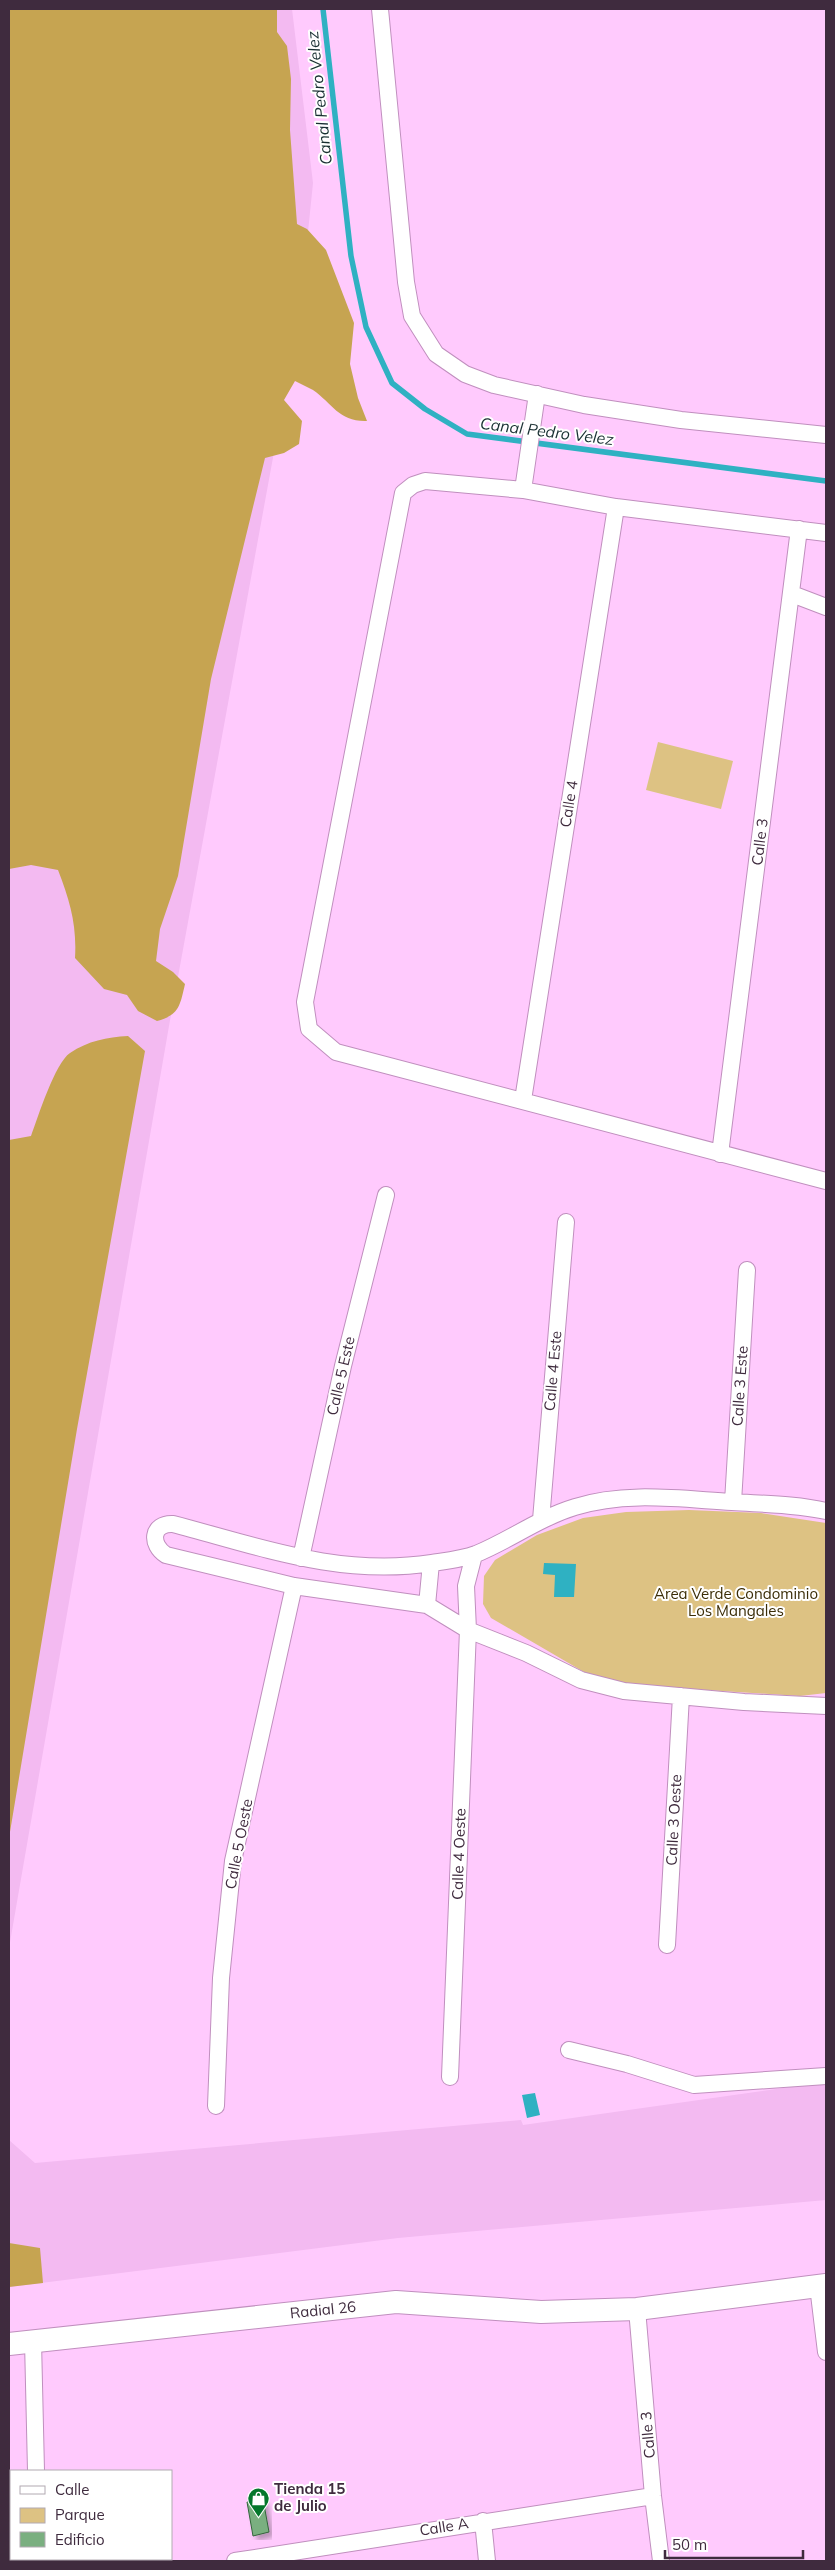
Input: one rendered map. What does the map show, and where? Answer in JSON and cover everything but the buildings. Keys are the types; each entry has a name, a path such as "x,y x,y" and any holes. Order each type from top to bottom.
{"main road":[{"name":"Radial 26","path":"9,2344 396,2302 541,2312 637,2309 822,2286"}],"street":[{"path":"380,9 406,282 412,316 436,354 464,374 494,384 584,405 681,420 826,435"},
{"path":"523,490 538,394"},
{"path":"826,533 616,507 523,490 425,481 413,485 403,493 305,1002 309,1029 336,1052 826,1181"},
{"name":"Calle 4","path":"523,1100 616,507"},
{"name":"Calle 3","path":"720,1154 799,529"},
{"path":"792,594 826,607"},
{"name":"Calle 5 Este","path":"301,1558 343,1366 386,1195"},
{"name":"Calle 4 Este","path":"541,1520 566,1222"},
{"name":"Calle 3 Este","path":"733,1502 747,1270"},
{"path":"826,1511 733,1502 642,1497 612,1499 576,1507 541,1520 474,1555 431,1563 378,1568 344,1566 301,1558 173,1524 161,1525 155,1535 156,1546 166,1555 294,1586 427,1605 468,1630 526,1652 581,1680 624,1691 826,1706"},
{"name":"Calle 4 Oeste","path":"450,2077 468,1630 466,1586 474,1555"},
{"path":"427,1605 431,1563"},
{"name":"Calle 5 Oeste","path":"216,2106 221,1978 233,1861 294,1586"},
{"name":"Calle 3 Oeste","path":"667,1945 681,1696"},
{"path":"568,2050 627,2064 694,2085 826,2076"},
{"path":"822,2286 826,2352"},
{"name":"Calle 3","path":"637,2309 653,2496 661,2561"},
{"path":"33,2341 36,2470"},
{"name":"Calle A","path":"235,2561 309,2555 483,2521 653,2496"},
{"path":"483,2521 487,2561"}],"shaded area":[{"path":"9,9 292,9 313,183 300,310 169,1026 9,1948"},
{"path":"9,9 277,9 277,32 287,46 291,79 290,130 297,224 307,229 326,250 354,323 350,364 358,398 367,421 350,419 337,411 313,390 295,381 284,400 302,421 299,444 284,453 265,458 211,679 178,876 160,929 156,961 173,972 185,984 180,1004 174,1012 170,1016 157,1021 138,1011 127,995 104,989 75,958 75,935 72,913 58,870 31,865 9,869"},
{"path":"128,1036 145,1051 77,1429 9,1838 9,1140 31,1136 53,1079 64,1059 70,1053 98,1040"},
{"path":"544,1563 576,1564 574,1597 554,1597 555,1575 543,1574"},
{"path":"826,2082 826,2200 398,2238 9,2287 9,2140 35,2163 521,2120 523,2125"},
{"path":"535,2093 540,2115 527,2118 522,2095"},
{"path":"9,2243 40,2248 43,2283 9,2287"}],"green space":[{"path":"658,742 733,761 721,809 646,790"},
{"name":"Area Verde Condominio Los Mangales","path":"689,1510 761,1513 826,1523 826,1693 800,1696 630,1685 584,1672 491,1618 483,1604 484,1576 495,1560 537,1535 583,1518 626,1512"}],"waterway":[{"name":"Canal Pedro Velez","path":"323,9 351,256 366,327 392,383 425,409 467,434 826,481"}],"place":[{"name":"Tienda 15 de Julio","path":"258,2517"}]}
